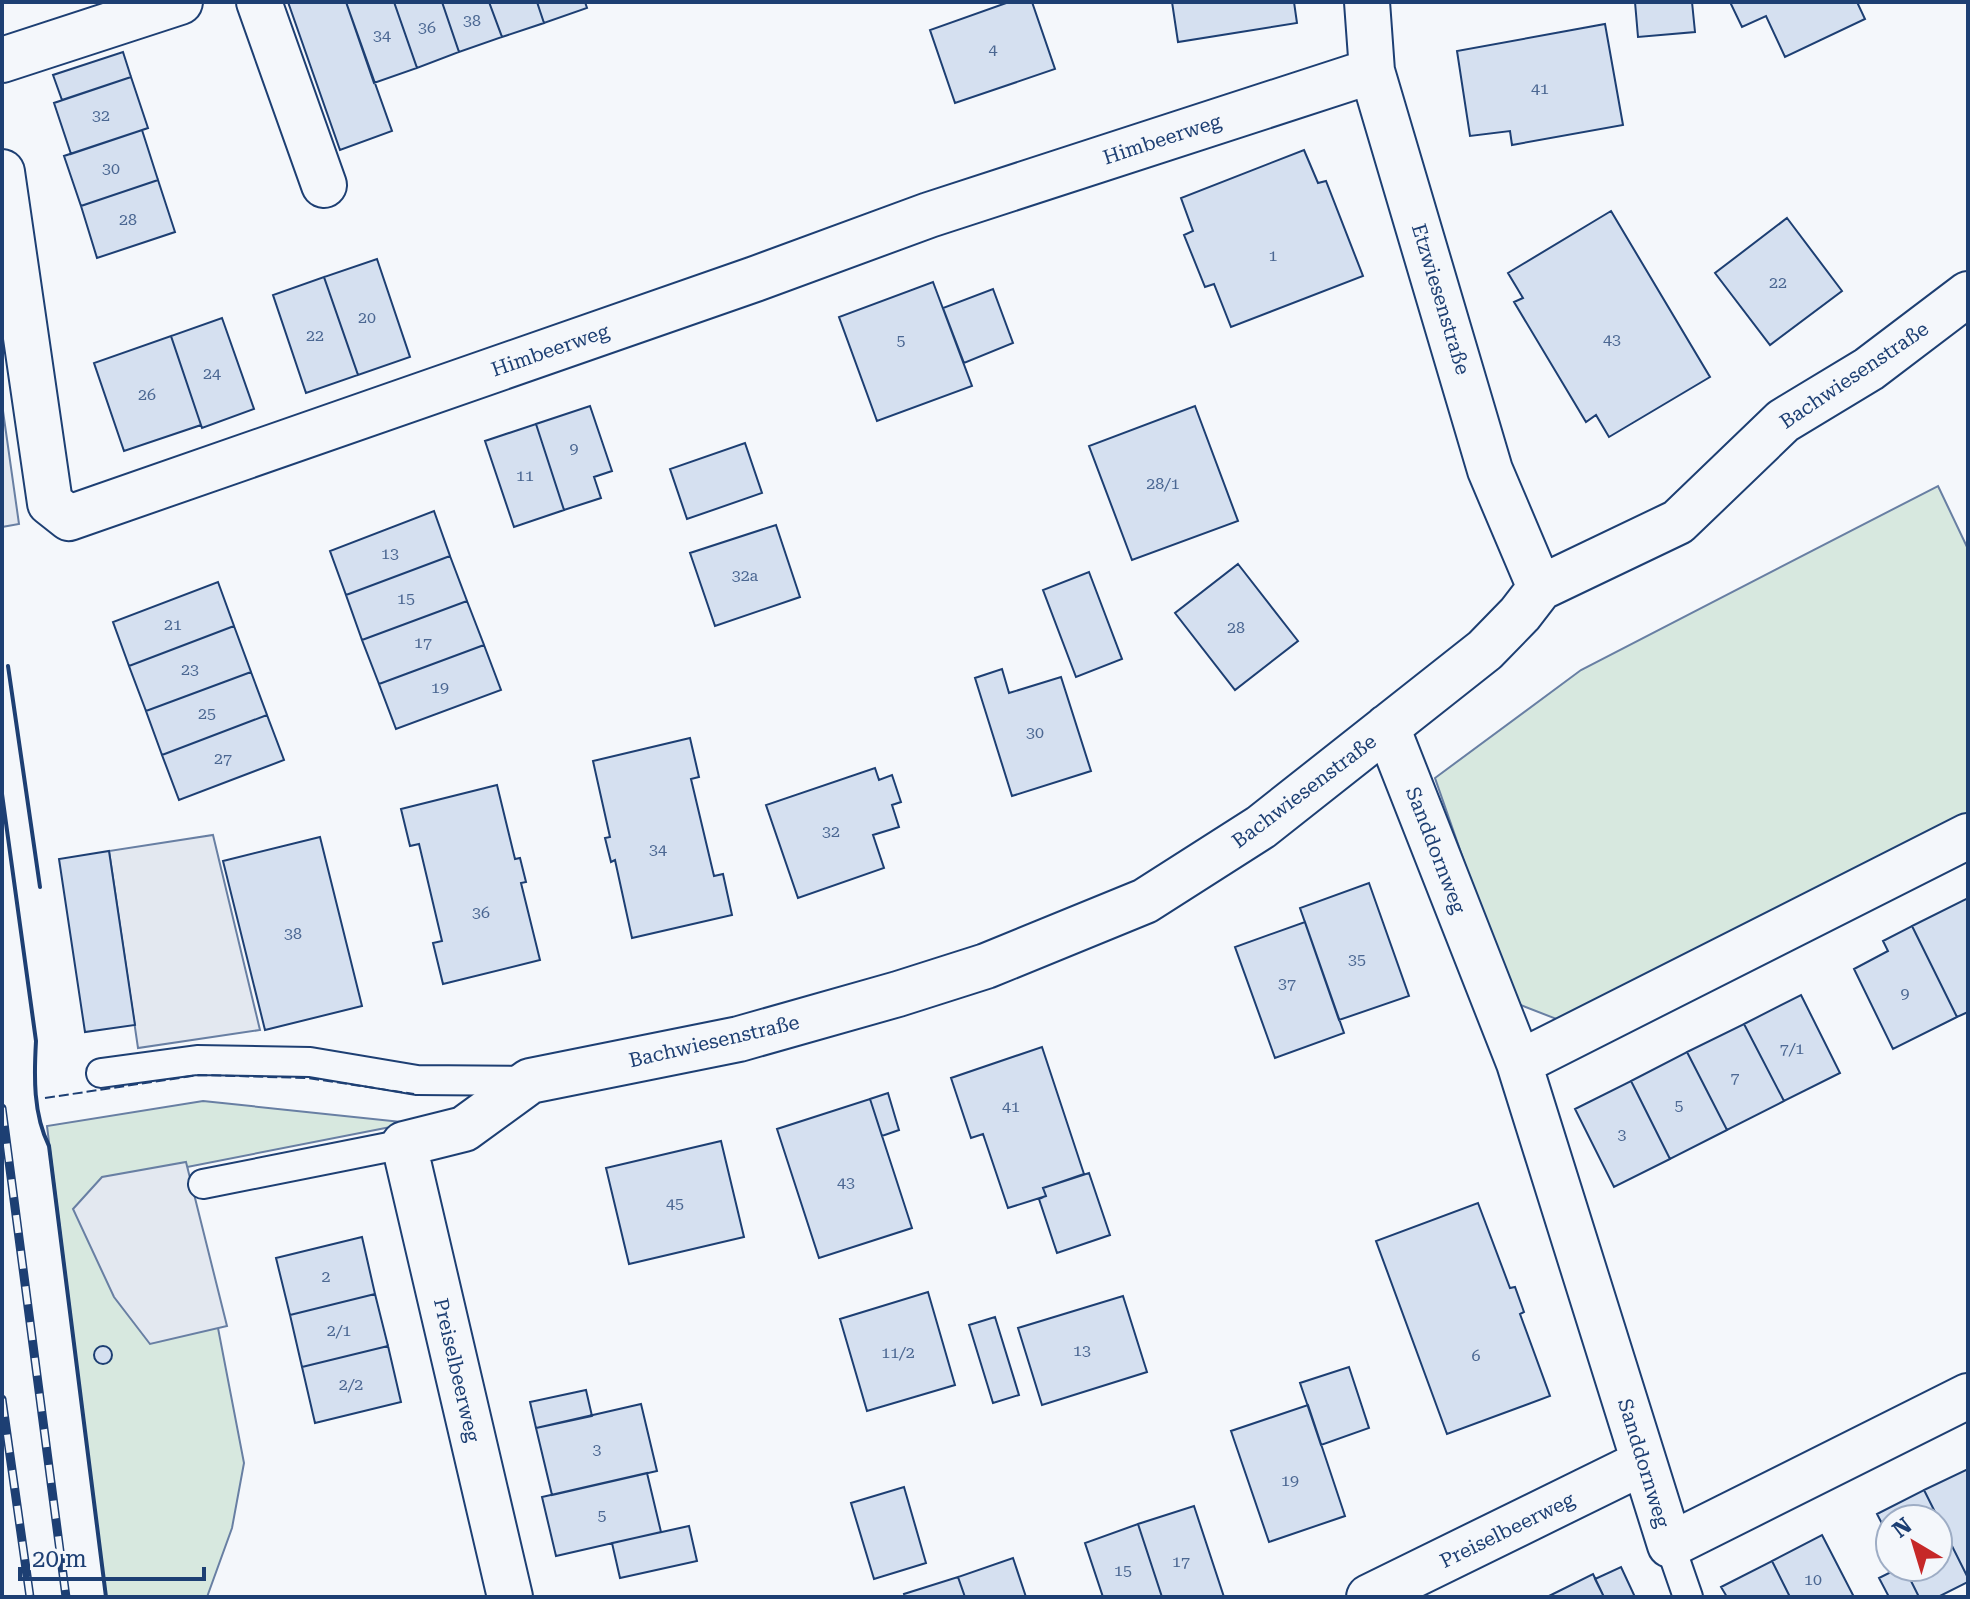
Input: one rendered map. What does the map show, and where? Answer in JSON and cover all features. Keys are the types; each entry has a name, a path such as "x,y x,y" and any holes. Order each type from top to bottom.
{"street":[{"path":"2,60 180,2"},
{"path":"259,2 324,185"},
{"name":"Etzwiesenstraße","path":"1367,2 1372,71 1490,470 1540,588"},
{"name":"Himbeerweg","path":"2,172 50,503 69,518 755,279 929,215 1372,71"},
{"name":"Bachwiesenstraße","path":"404,1144 464,1129 530,1081 739,1039 898,994 986,966 1145,901 1261,827 1485,650 1540,588 1678,522 1783,421 1869,369 1968,294"},
{"name":"Sanddornweg","path":"1387,727 1519,1063 1670,1545 1968,1396"},
{"path":"1519,1063 1968,836"},
{"name":"Preiselbeerweg","path":"404,1144 510,1597"},
{"name":"Preiselbeerweg","path":"1369,1597 1644,1462"}],"lane":[{"name":"Bachwiesenstraße","path":"101,1073 197,1060 268,1061 310,1062 417,1080 530,1081"},
{"name":"Bachwiesenstraße","path":"203,1184 404,1144"},
{"path":"1670,1545 1688,1597"}],"shaded area":[{"path":"2,404 19,524 2,527"},
{"path":"1938,486 1968,549 1968,814 1559,1020 1513,1002 1435,778 1581,670"},
{"path":"213,835 260,1030 138,1048 109,851"},
{"path":"203,1101 411,1123 187,1167 244,1463 232,1528 207,1597 106,1597 47,1126"},
{"path":"186,1162 227,1326 150,1344 114,1297 73,1209 102,1177"}],"building":[{"path":"288,2 346,2 392,131 340,150"},
{"path":"346,2 394,2 417,68 374,83"},
{"path":"394,2 442,2 459,52 417,68"},
{"path":"442,2 489,2 502,37 459,52"},
{"path":"489,2 537,2 544,23 502,37"},
{"path":"537,2 585,2 587,8 544,23"},
{"path":"1009,2 1032,2 1055,69 955,103 930,30"},
{"path":"1172,2 1294,2 1297,23 1178,42"},
{"path":"1635,2 1692,2 1695,32 1638,37"},
{"path":"1730,2 1857,2 1865,19 1785,57 1766,16 1742,27"},
{"path":"1605,24 1623,125 1512,145 1510,131 1470,136 1457,51"},
{"path":"123,52 131,77 62,100 53,75"},
{"path":"131,77 148,128 71,154 54,103"},
{"path":"142,130 158,180 81,206 64,156"},
{"path":"1304,150 1318,183 1326,181 1363,276 1231,327 1214,284 1205,287 1184,235 1193,231 1181,198"},
{"path":"158,180 175,232 97,258 81,206"},
{"path":"1611,211 1710,377 1609,437 1596,415 1586,422 1514,302 1523,298 1508,273"},
{"path":"1787,218 1842,291 1770,345 1715,273"},
{"path":"377,259 410,357 358,375 324,277"},
{"path":"324,277 358,375 306,393 273,295"},
{"path":"933,282 972,386 877,421 839,317"},
{"path":"993,289 1013,343 964,363 943,308"},
{"path":"222,318 254,409 202,428 171,336"},
{"path":"171,336 201,425 124,451 94,363"},
{"path":"590,406 612,471 594,477 601,498 564,510 536,424"},
{"path":"1195,406 1238,521 1132,560 1089,446"},
{"path":"536,424 564,510 514,527 485,441"},
{"path":"745,443 762,493 687,519 670,469"},
{"path":"434,511 450,556 346,595 330,551"},
{"path":"776,525 800,597 715,626 690,553"},
{"path":"450,556 467,601 362,640 346,595"},
{"path":"1238,564 1298,641 1235,690 1175,613"},
{"path":"1089,572 1122,659 1076,677 1043,590"},
{"path":"218,582 234,626 129,666 113,622"},
{"path":"467,601 484,645 379,684 362,640"},
{"path":"234,626 251,672 146,711 129,666"},
{"path":"484,645 501,690 396,729 379,684"},
{"path":"1002,669 1009,693 1061,677 1091,771 1012,796 975,678"},
{"path":"251,672 267,715 162,755 146,711"},
{"path":"267,715 284,760 179,800 162,755"},
{"path":"690,738 699,777 691,779 714,876 723,874 732,915 632,938 615,860 611,862 605,838 610,837 593,761"},
{"path":"875,768 879,780 892,775 901,802 892,805 899,827 873,835 884,868 798,898 766,805"},
{"path":"497,785 515,859 520,858 526,882 521,883 540,960 443,984 433,943 442,941 419,844 410,846 401,809"},
{"path":"320,837 362,1006 265,1030 223,861"},
{"path":"109,851 135,1025 85,1032 59,859"},
{"path":"1369,883 1409,996 1339,1020 1300,908"},
{"path":"1968,898 1968,1012 1957,1017 1912,926"},
{"path":"1305,922 1344,1033 1275,1058 1235,947"},
{"path":"1912,926 1957,1017 1893,1049 1854,969 1888,951 1883,941"},
{"path":"1801,995 1840,1073 1784,1101 1744,1024"},
{"path":"1744,1024 1784,1101 1727,1130 1687,1052"},
{"path":"1042,1047 1084,1174 1043,1188 1046,1196 1008,1208 983,1134 971,1138 951,1078"},
{"path":"1687,1052 1727,1130 1670,1159 1631,1081"},
{"path":"1631,1081 1670,1159 1614,1187 1575,1109"},
{"path":"888,1093 899,1130 882,1136 870,1099"},
{"path":"870,1099 912,1228 819,1258 777,1129"},
{"path":"721,1141 744,1237 629,1264 606,1168"},
{"path":"1089,1173 1110,1235 1057,1253 1039,1199 1046,1196 1043,1188"},
{"path":"1478,1203 1510,1288 1515,1287 1524,1312 1520,1314 1550,1396 1447,1434 1376,1241"},
{"path":"362,1237 375,1294 290,1315 276,1258"},
{"path":"928,1292 955,1385 867,1411 840,1319"},
{"path":"375,1294 388,1346 302,1367 290,1315"},
{"path":"1123,1296 1147,1372 1042,1405 1018,1328"},
{"path":"995,1317 1019,1395 993,1403 969,1325"},
{"path":"103,1346 112,1355 103,1364 94,1355"},
{"path":"388,1346 401,1402 315,1423 302,1367"},
{"path":"1349,1367 1369,1428 1321,1445 1300,1383"},
{"path":"586,1390 592,1416 536,1428 530,1402"},
{"path":"641,1404 657,1471 552,1495 536,1428"},
{"path":"1308,1405 1345,1516 1269,1542 1231,1431"},
{"path":"1968,1469 1968,1578 1954,1550 1954,1503 1930,1503 1924,1490"},
{"path":"647,1473 661,1532 556,1556 542,1497"},
{"path":"904,1487 926,1563 874,1579 851,1503"},
{"path":"1924,1490 1930,1503 1899,1503"},
{"path":"1194,1506 1224,1597 1162,1597 1138,1524"},
{"path":"1138,1524 1162,1597 1103,1597 1085,1543"},
{"path":"689,1526 697,1561 620,1578 612,1543"},
{"path":"1822,1535 1854,1597 1790,1597 1772,1561"},
{"path":"1954,1550 1968,1582 1938,1597 1919,1597 1912,1583 1954,1583"},
{"path":"1013,1558 1026,1597 965,1597 958,1577"},
{"path":"1772,1561 1790,1597 1727,1597 1721,1587"},
{"path":"1621,1567 1635,1597 1604,1597 1595,1579"},
{"path":"1593,1574 1604,1597 1547,1597"},
{"path":"958,1577 965,1597 905,1597 904,1594"},
{"path":"1882,1583 1912,1583 1919,1597 1889,1597"}],"railway":[{"path":"2,1108 66,1597"},
{"path":"2,1399 30,1597"}],"fence":[{"path":"45,1098 199,1075 308,1078 414,1094"}],"wall":[{"path":"8,666 40,887"},
{"path":"2,794 36,1041 37,1108 49,1146 106,1597"}]}
